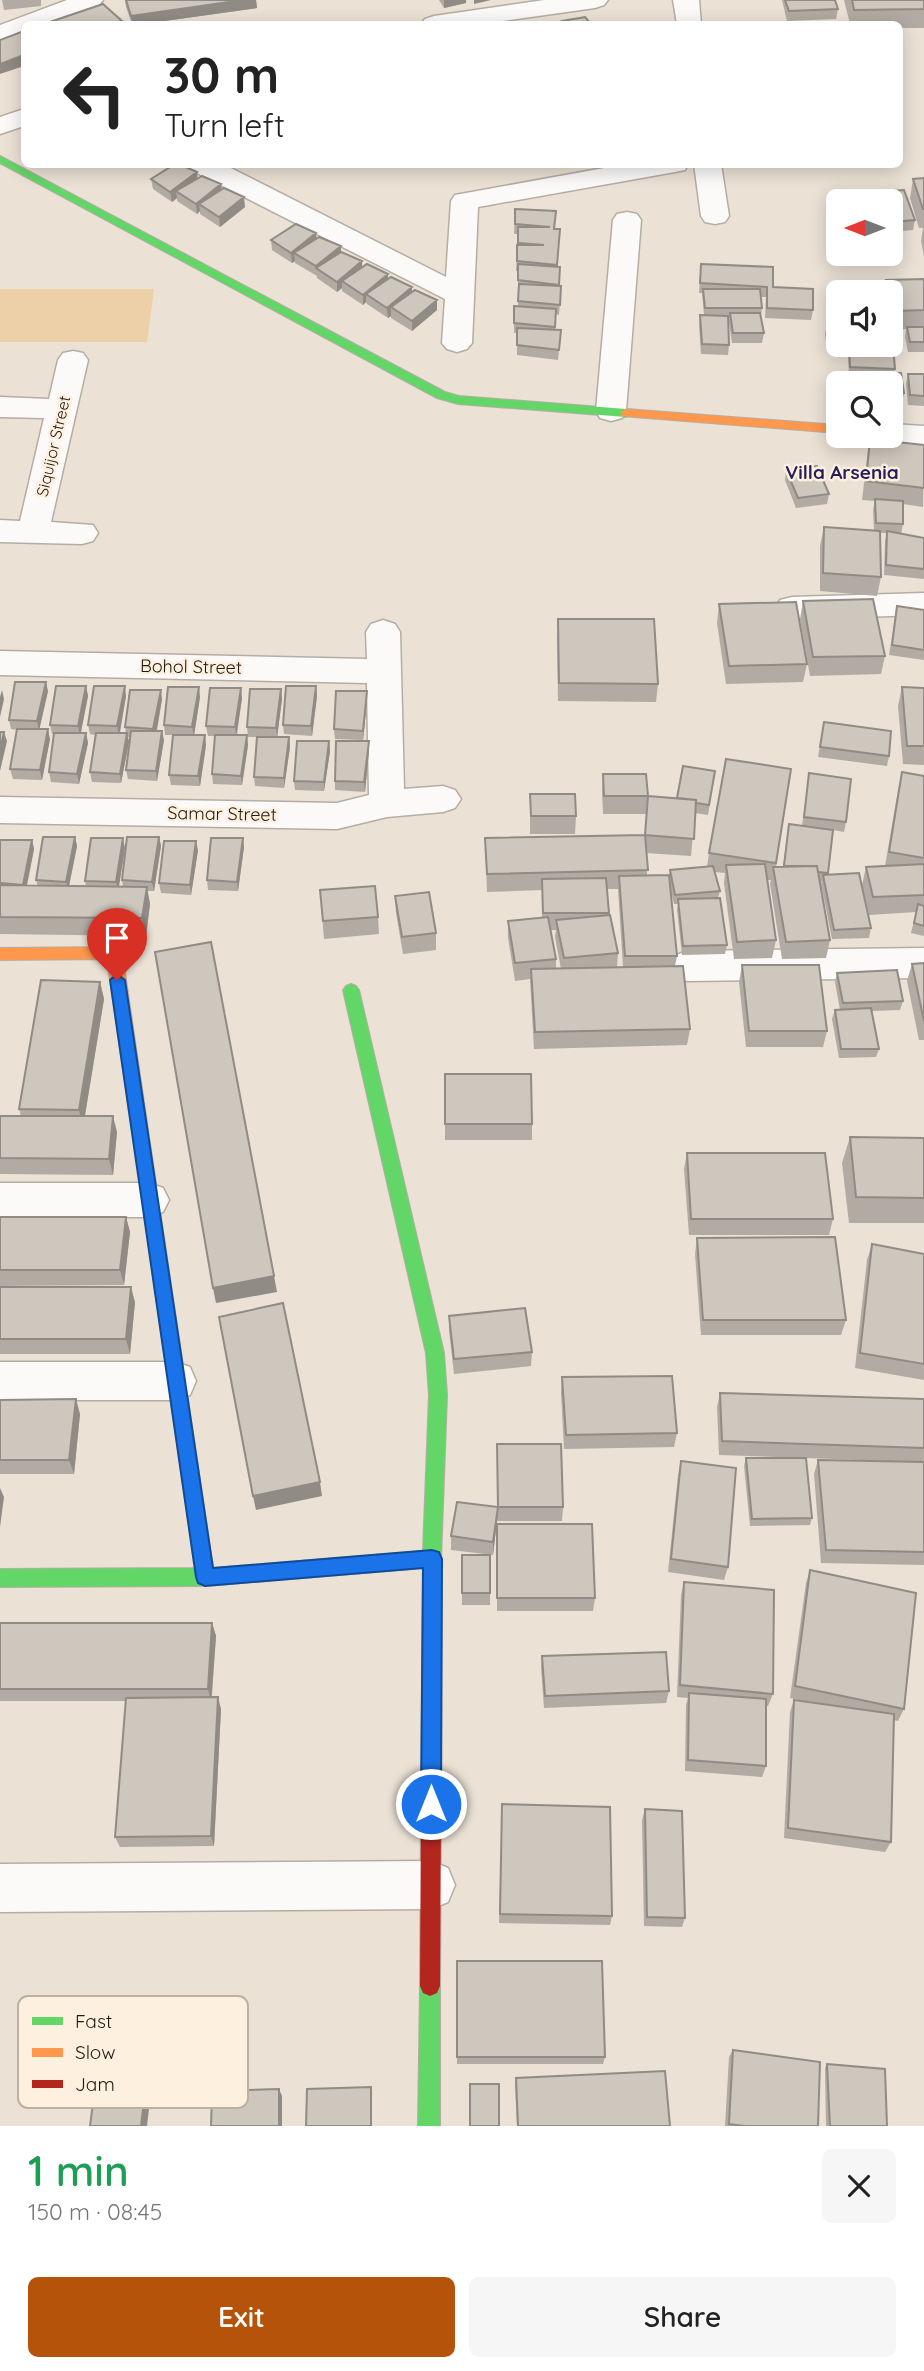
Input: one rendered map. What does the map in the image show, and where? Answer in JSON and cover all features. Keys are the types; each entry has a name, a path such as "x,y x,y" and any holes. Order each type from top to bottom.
{"street":[{"path":"34,21 90,0"},
{"path":"454,21 595,0"},
{"path":"686,0 689,21"},
{"path":"0,34 21,26"},
{"path":"0,126 21,118"},
{"path":"0,159 441,395 458,400 826,428"},
{"path":"209,168 460,295"},
{"path":"457,343 465,201 652,168"},
{"path":"709,168 715,216"},
{"path":"611,411 627,220"},
{"name":"Siquijor Street","path":"33,532 73,360"},
{"path":"0,407 61,409"},
{"path":"903,435 924,436"},
{"path":"0,531 82,533"},
{"path":"792,607 924,604"},
{"path":"383,632 387,804"},
{"name":"Bohol Street","path":"0,663 383,671"},
{"name":"Samar Street","path":"0,810 337,816 387,804 443,799"},
{"path":"0,954 114,953 205,1577"},
{"path":"687,967 924,963"},
{"path":"351,990 435,1353 438,1395 432,1559 429,2126"},
{"path":"0,1200 149,1200"},
{"path":"0,1381 175,1381"},
{"path":"0,1578 205,1577 432,1559"},
{"path":"0,1888 431,1885"}],"shaded area":[{"path":"0,289 154,289 147,342 0,342"}],"building":[{"path":"126,0 243,0 131,16"},
{"path":"785,0 835,0 838,9 789,11"},
{"path":"852,0 924,0 924,9 854,10"},
{"path":"103,4 122,21 53,21"},
{"path":"585,17 588,21 562,21"},
{"path":"21,32 21,56 0,64 0,40"},
{"path":"169,168 188,168 197,172 170,192 151,179"},
{"path":"202,176 221,184 196,204 176,191"},
{"path":"924,178 924,209 923,209 913,179"},
{"path":"224,188 244,197 219,217 199,204"},
{"path":"904,190 915,220 903,221"},
{"path":"515,209 556,211 554,229 560,229 557,265 517,261 517,245 544,245 518,243 518,227 550,227 515,224"},
{"path":"296,224 316,233 291,253 271,240"},
{"path":"319,237 341,246 316,266 294,253"},
{"path":"341,252 362,261 337,282 316,268"},
{"path":"367,264 388,274 363,295 342,281"},
{"path":"518,264 560,267 559,285 518,280"},
{"path":"701,264 773,267 773,287 813,289 813,310 767,308 767,287 700,283"},
{"path":"391,277 412,287 387,308 366,294"},
{"path":"924,279 924,310 903,311 903,280 886,280"},
{"path":"519,284 561,286 560,305 518,301"},
{"path":"703,289 760,289 762,308 705,308"},
{"path":"415,290 437,300 412,321 391,307"},
{"path":"514,306 556,309 555,327 514,323"},
{"path":"730,313 760,313 764,333 733,333"},
{"path":"700,315 728,316 729,345 702,344"},
{"path":"907,327 924,327 924,342 910,342"},
{"path":"517,328 561,330 559,350 517,345"},
{"path":"850,357 894,357 895,369 850,367"},
{"path":"908,374 924,374 924,396 910,395"},
{"path":"903,443 924,445 924,488 866,481 869,448 903,448"},
{"path":"817,466 829,494 798,498 786,470"},
{"path":"875,499 903,501 903,524 876,523"},
{"path":"824,527 880,531 881,577 823,573"},
{"path":"887,531 924,538 924,569 886,565"},
{"path":"873,599 885,656 813,657 803,601"},
{"path":"796,602 807,664 729,666 719,604"},
{"path":"897,606 924,610 924,650 892,645"},
{"path":"558,619 654,619 658,684 559,683"},
{"path":"15,682 46,682 37,721 9,720"},
{"path":"56,686 86,686 78,726 50,725"},
{"path":"94,686 125,686 117,726 88,725"},
{"path":"286,686 316,686 311,726 283,725"},
{"path":"168,687 199,687 192,727 164,725"},
{"path":"902,687 924,688 924,746 907,746"},
{"path":"210,688 241,688 235,727 206,726"},
{"path":"250,689 281,689 276,728 247,727"},
{"path":"130,690 161,690 153,729 125,727"},
{"path":"336,691 367,691 363,731 334,729"},
{"path":"824,722 891,731 889,756 820,747"},
{"path":"17,729 48,729 40,770 10,769"},
{"path":"131,731 162,731 156,771 126,770"},
{"path":"0,732 4,732 0,751"},
{"path":"54,733 86,733 77,774 49,772"},
{"path":"96,733 127,733 120,774 90,772"},
{"path":"173,735 205,735 198,776 169,775"},
{"path":"215,735 247,735 241,776 212,774"},
{"path":"257,737 289,737 284,778 254,777"},
{"path":"297,741 329,741 324,782 294,781"},
{"path":"336,741 369,741 364,782 335,781"},
{"path":"726,759 791,769 776,863 709,853"},
{"path":"683,766 715,771 709,805 696,803 696,800 677,798"},
{"path":"902,772 924,776 924,858 889,852"},
{"path":"809,773 851,779 846,822 804,817"},
{"path":"603,774 646,774 648,796 604,796"},
{"path":"530,794 575,794 576,816 531,816"},
{"path":"648,796 696,800 694,839 645,835"},
{"path":"789,824 833,830 828,873 818,872 817,866 784,866"},
{"path":"645,835 648,870 487,874 485,838"},
{"path":"43,837 75,837 66,882 36,880"},
{"path":"127,837 159,837 152,882 122,880"},
{"path":"91,838 123,838 116,882 85,881"},
{"path":"211,838 243,838 237,882 207,880"},
{"path":"0,840 32,840 23,885 0,883"},
{"path":"164,841 196,841 190,885 159,883"},
{"path":"765,864 776,940 737,942 726,865"},
{"path":"924,864 924,895 873,897 866,867"},
{"path":"713,866 720,891 675,895 670,870"},
{"path":"817,866 830,940 786,942 773,867"},
{"path":"859,873 871,928 834,930 823,875"},
{"path":"669,875 677,956 625,956 619,876"},
{"path":"606,878 609,913 543,913 542,879"},
{"path":"0,885 147,887 142,918 0,917"},
{"path":"375,886 378,917 323,921 320,890"},
{"path":"429,892 436,933 402,937 395,896"},
{"path":"720,898 727,945 683,946 678,899"},
{"path":"918,904 924,906 924,926 914,923"},
{"path":"610,915 618,953 564,958 556,920"},
{"path":"548,917 556,959 515,963 508,921"},
{"path":"211,942 274,1276 213,1288 155,952"},
{"path":"924,963 924,1021 912,964"},
{"path":"742,965 819,965 827,1031 749,1031"},
{"path":"683,966 690,1029 535,1032 531,969"},
{"path":"897,970 903,1001 843,1003 837,973"},
{"path":"41,980 100,982 79,1110 19,1109"},
{"path":"871,1008 879,1049 841,1049 835,1010"},
{"path":"445,1074 531,1074 532,1124 445,1124"},
{"path":"0,1116 113,1116 109,1159 0,1158"},
{"path":"850,1137 924,1138 924,1198 856,1197"},
{"path":"687,1153 825,1153 833,1219 691,1219"},
{"path":"0,1217 126,1217 120,1270 0,1270"},
{"path":"835,1237 846,1320 703,1320 697,1238"},
{"path":"872,1244 924,1254 924,1364 860,1353"},
{"path":"0,1287 131,1287 126,1339 0,1339"},
{"path":"283,1303 320,1482 253,1496 219,1317"},
{"path":"525,1308 532,1352 454,1359 449,1316"},
{"path":"672,1376 677,1433 566,1435 562,1377"},
{"path":"720,1393 924,1399 924,1448 722,1441"},
{"path":"76,1399 69,1460 0,1460 0,1400"},
{"path":"497,1444 561,1444 563,1507 498,1507"},
{"path":"746,1458 806,1458 812,1518 752,1519"},
{"path":"818,1460 924,1462 924,1552 826,1550"},
{"path":"681,1461 736,1468 728,1567 671,1559"},
{"path":"457,1502 498,1507 493,1542 451,1536"},
{"path":"497,1524 592,1524 595,1598 497,1598"},
{"path":"462,1555 490,1555 490,1593 462,1593"},
{"path":"810,1570 916,1593 904,1709 795,1686"},
{"path":"684,1582 774,1590 773,1694 680,1685"},
{"path":"0,1623 212,1623 208,1689 0,1689"},
{"path":"666,1652 669,1691 545,1696 542,1656"},
{"path":"689,1693 766,1699 766,1766 688,1760"},
{"path":"218,1697 211,1836 115,1837 126,1698"},
{"path":"794,1700 894,1714 891,1842 788,1828"},
{"path":"502,1804 610,1807 612,1916 500,1914"},
{"path":"645,1809 682,1811 685,1918 647,1917"},
{"path":"457,1961 602,1961 605,2057 457,2057"},
{"path":"733,2050 820,2062 818,2126 729,2124"},
{"path":"827,2064 885,2069 887,2126 830,2126"},
{"path":"665,2071 670,2126 518,2126 516,2078"},
{"path":"470,2084 499,2084 499,2126 470,2126"},
{"path":"371,2087 371,2126 306,2126 307,2089"},
{"path":"279,2089 279,2126 211,2126 212,2108 248,2108 248,2090"},
{"path":"92,2108 143,2108 141,2126 90,2126"}],"traffic: fast":[{"path":"0,159 441,395 458,400 626,413"},
{"path":"351,990 435,1353 438,1395 432,1559"},
{"path":"140,1130 205,1577"},
{"path":"0,1578 205,1577 432,1559 431,1809"},
{"path":"429,2126 430,1986"}],"traffic: slow":[{"path":"626,413 826,428"},
{"path":"0,954 114,953 140,1130"}],"traffic: jam":[{"path":"430,1986 431,1809"}],"district":[{"name":"Villa Arsenia","path":"842,472"}],"route":[{"path":"117,980 205,1577 432,1559 431,1804"}]}
